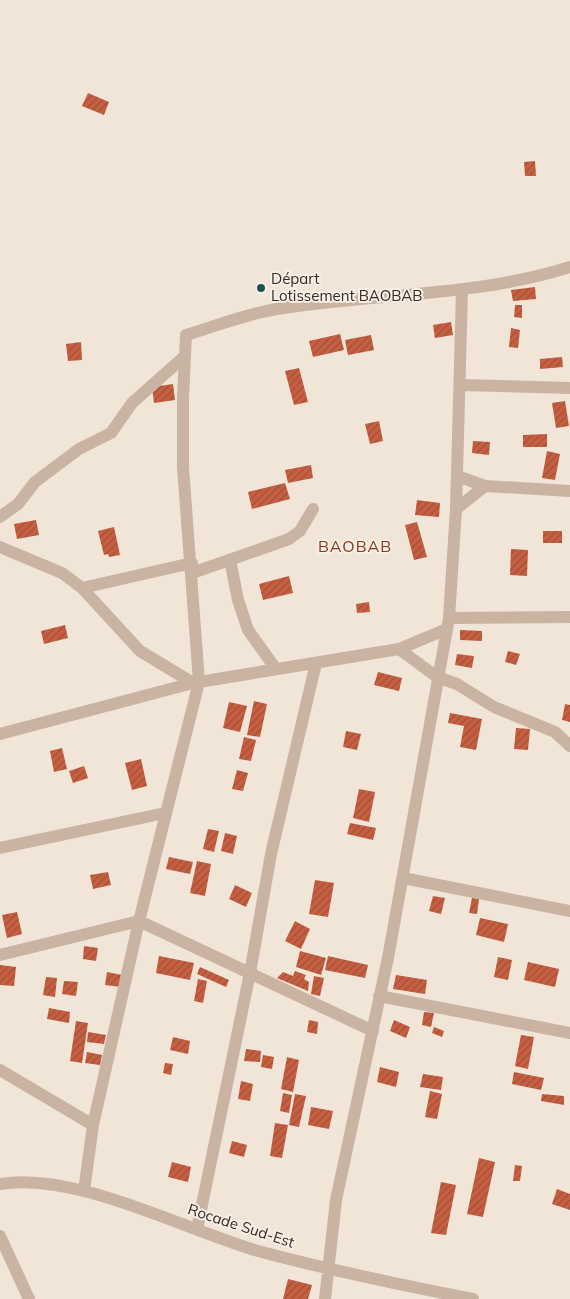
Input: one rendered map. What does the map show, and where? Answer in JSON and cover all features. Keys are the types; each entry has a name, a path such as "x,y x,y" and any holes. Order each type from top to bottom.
{"street":[{"path":"84,1191 93,1125 196,683 192,568 183,467 186,335 269,311 462,290 570,267"},
{"path":"325,1299 336,1200 373,1031 403,878 448,623 456,509 462,290"},
{"path":"0,517 18,504 35,482 79,449 111,433 132,403 185,356"},
{"path":"460,385 570,388"},
{"path":"457,476 485,486 570,491"},
{"path":"456,509 485,486"},
{"path":"82,588 230,560 289,539 300,531 313,510"},
{"path":"0,547 62,573 82,588 140,651 196,683"},
{"path":"230,560 238,600 248,630 276,669"},
{"path":"0,734 196,683 399,649 448,623 570,618"},
{"path":"399,649 437,677 457,684 494,707 555,732 570,746"},
{"path":"197,1229 250,973 270,854 316,663"},
{"path":"0,848 166,813"},
{"path":"403,878 570,910"},
{"path":"0,955 140,921 373,1031"},
{"path":"379,996 570,1033"},
{"path":"0,1070 93,1125"},
{"name":"Rocade Sud-Est","path":"0,1184 38,1182 84,1191 256,1250 445,1296 473,1299"},
{"path":"0,1236 29,1299"}],"building":[{"path":"88,93 109,102 104,115 82,106"},
{"path":"535,161 536,176 525,176 524,162"},
{"path":"535,287 536,299 513,301 511,290"},
{"path":"515,305 522,305 522,318 514,317"},
{"path":"451,322 453,335 435,338 433,325"},
{"path":"511,328 520,330 518,348 509,347"},
{"path":"340,334 344,350 313,357 309,341"},
{"path":"371,335 374,350 348,355 345,340"},
{"path":"81,342 82,360 68,361 66,344"},
{"path":"562,357 563,367 540,369 540,359"},
{"path":"299,368 308,402 294,405 285,371"},
{"path":"173,384 175,400 154,403 152,387"},
{"path":"565,401 569,426 556,428 552,403"},
{"path":"379,421 383,441 370,444 365,424"},
{"path":"547,434 547,447 523,447 523,435"},
{"path":"473,441 490,442 489,455 472,453"},
{"path":"547,451 560,454 555,480 542,478"},
{"path":"311,465 313,478 288,483 285,470"},
{"path":"285,483 290,499 252,509 248,492"},
{"path":"417,500 440,503 439,517 415,515"},
{"path":"36,520 39,535 17,539 14,524"},
{"path":"417,522 427,557 414,560 405,525"},
{"path":"114,527 120,555 109,557 108,554 104,555 98,531"},
{"path":"543,531 562,531 562,543 543,543"},
{"path":"511,549 528,550 527,576 510,575"},
{"path":"289,576 293,593 263,600 259,584"},
{"path":"369,602 370,612 357,613 356,604"},
{"path":"65,625 68,638 44,644 41,631"},
{"path":"460,630 482,631 482,641 460,640"},
{"path":"508,651 520,654 516,665 505,662"},
{"path":"457,654 474,656 472,668 455,665"},
{"path":"378,672 402,678 399,691 374,685"},
{"path":"254,701 267,704 260,737 247,735"},
{"path":"229,702 247,706 240,732 223,728"},
{"path":"565,704 570,705 570,722 562,720"},
{"path":"450,713 482,719 476,750 460,747 464,726 448,723"},
{"path":"516,728 530,729 528,750 514,749"},
{"path":"346,731 361,734 357,750 343,747"},
{"path":"244,737 256,740 251,761 239,759"},
{"path":"62,748 67,769 54,772 50,751"},
{"path":"141,759 147,786 132,790 125,763"},
{"path":"84,766 88,778 73,783 69,771"},
{"path":"237,770 248,773 243,791 232,789"},
{"path":"359,789 375,792 369,822 353,818"},
{"path":"350,823 376,828 373,840 347,834"},
{"path":"208,829 219,831 214,852 203,849"},
{"path":"225,833 237,836 233,854 221,851"},
{"path":"169,857 193,862 190,874 166,869"},
{"path":"197,861 211,864 205,896 190,893"},
{"path":"108,872 111,885 93,889 90,875"},
{"path":"315,880 334,883 328,917 309,914"},
{"path":"235,885 252,893 246,907 229,899"},
{"path":"433,896 445,898 441,914 429,911"},
{"path":"472,898 479,899 477,914 469,913"},
{"path":"17,912 22,934 7,938 2,915"},
{"path":"480,918 508,924 504,942 476,935"},
{"path":"295,921 310,929 301,949 285,941"},
{"path":"84,946 98,948 96,961 83,959"},
{"path":"300,951 326,958 321,975 296,967"},
{"path":"159,956 194,963 190,980 156,973"},
{"path":"328,956 368,965 365,978 325,970"},
{"path":"498,957 512,960 508,980 494,977"},
{"path":"528,962 559,969 555,987 524,980"},
{"path":"0,965 16,967 14,986 0,985"},
{"path":"200,967 229,980 226,987 197,974"},
{"path":"295,971 306,975 304,979 309,982 308,991 277,978 283,972 293,976"},
{"path":"107,972 122,975 121,987 105,985"},
{"path":"396,975 427,980 425,994 393,989"},
{"path":"314,976 324,978 320,996 311,994"},
{"path":"46,977 57,978 55,997 43,995"},
{"path":"198,979 207,981 203,1003 194,1001"},
{"path":"64,981 78,982 76,996 62,994"},
{"path":"49,1008 70,1012 69,1023 47,1019"},
{"path":"424,1012 434,1013 431,1027 422,1025"},
{"path":"309,1020 318,1022 317,1034 307,1032"},
{"path":"394,1020 410,1027 406,1038 390,1031"},
{"path":"76,1021 88,1023 82,1063 70,1061"},
{"path":"434,1027 444,1031 442,1037 432,1033"},
{"path":"88,1032 106,1035 104,1044 87,1042"},
{"path":"521,1035 534,1037 528,1069 515,1066"},
{"path":"173,1037 190,1041 188,1054 170,1050"},
{"path":"246,1049 261,1051 260,1062 244,1061"},
{"path":"87,1052 102,1055 100,1065 85,1063"},
{"path":"263,1055 274,1057 272,1069 261,1067"},
{"path":"287,1057 299,1060 293,1092 281,1089"},
{"path":"165,1063 173,1064 171,1075 163,1073"},
{"path":"380,1067 399,1072 396,1087 377,1082"},
{"path":"514,1072 544,1078 541,1090 512,1084"},
{"path":"423,1074 443,1077 441,1090 420,1087"},
{"path":"241,1081 253,1084 250,1101 238,1099"},
{"path":"430,1091 442,1094 437,1119 425,1117"},
{"path":"283,1093 292,1095 289,1113 280,1111"},
{"path":"295,1094 306,1096 299,1127 289,1125"},
{"path":"542,1094 564,1096 564,1105 541,1101"},
{"path":"311,1107 333,1111 329,1129 308,1125"},
{"path":"275,1123 288,1125 282,1158 270,1156"},
{"path":"232,1141 247,1145 244,1157 229,1153"},
{"path":"479,1158 495,1162 483,1217 467,1214"},
{"path":"172,1162 191,1167 188,1182 168,1177"},
{"path":"515,1165 522,1166 520,1181 513,1181"},
{"path":"441,1182 456,1185 446,1235 431,1233"},
{"path":"557,1189 570,1194 570,1210 552,1204"},
{"path":"288,1279 312,1285 308,1299 283,1299"}],"place":[{"name":"Départ Lotissement BAOBAB","path":"261,288"}],"district":[{"name":"BAOBAB","path":"355,546"}]}
